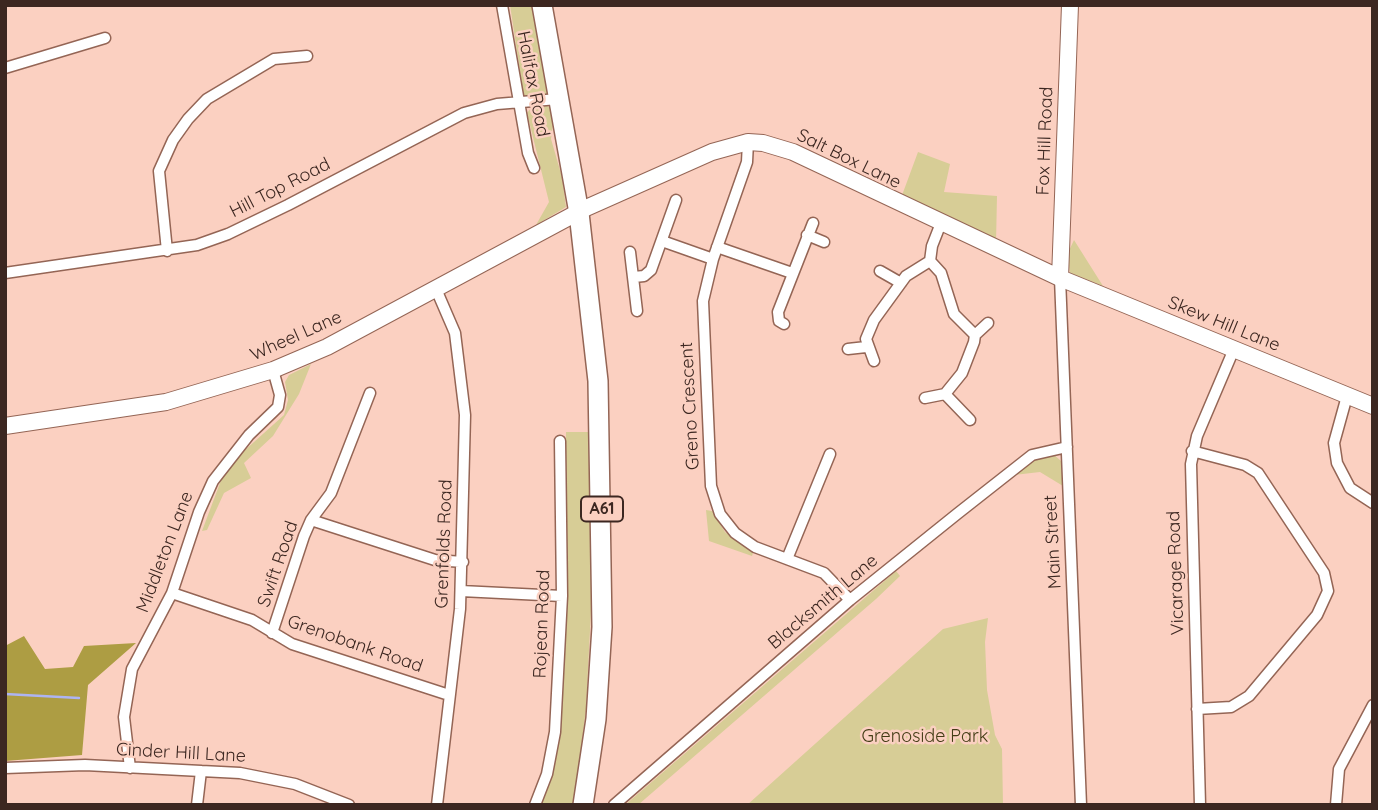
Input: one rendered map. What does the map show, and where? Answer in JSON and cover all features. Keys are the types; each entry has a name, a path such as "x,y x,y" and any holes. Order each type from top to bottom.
{"highway":[{"name":"A61","path":"542,5 579,213 598,381 602,537 596,719 583,805"}],"street":[{"name":"Halifax Road","path":"502,5 519,103 534,168"},
{"name":"Fox Hill Road","path":"1060,278 1070,5"},
{"path":"5,68 104,38"},
{"path":"167,251 159,171 173,140 188,119 207,99 274,60 307,56"},
{"name":"Hill Top Road","path":"5,273 167,251 228,234 464,113 497,104 558,99"},
{"name":"Salt Box Lane","path":"579,213 712,152 748,142 763,143 793,152 1060,278"},
{"name":"Greno Crescent","path":"748,142 747,162 705,284 703,314 713,494 720,514 735,533 755,547 831,577 850,600"},
{"path":"634,277 648,274 676,200"},
{"name":"Wheel Lane","path":"5,426 166,402 273,370 327,347 579,213"},
{"path":"783,324 778,312 813,223"},
{"path":"941,223 934,239 930,261 946,284 954,314 975,335"},
{"path":"807,235 824,242"},
{"path":"662,241 713,259"},
{"path":"717,247 792,273"},
{"path":"630,252 637,311"},
{"path":"874,361 866,346 874,320 906,276 930,261"},
{"path":"880,271 901,283"},
{"name":"Skew Hill Lane","path":"1060,278 1373,406"},
{"name":"Main Street","path":"1060,278 1081,805"},
{"name":"Grenfolds Road","path":"436,289 455,333 463,383 463,562 437,805"},
{"path":"925,398 945,394 967,362 975,335 988,323"},
{"path":"848,349 866,346"},
{"name":"Vicarage Road","path":"1200,805 1192,451 1234,349"},
{"name":"Middleton Lane","path":"130,768 124,718 129,677 172,593 212,481 249,435 278,407 280,396 273,370"},
{"name":"Swift Road","path":"272,633 311,520 331,493 370,393"},
{"path":"945,394 970,421"},
{"path":"1347,396 1334,450 1350,488 1373,503"},
{"name":"Rojean Road","path":"535,805 547,774 555,732 562,596 560,440"},
{"name":"Blacksmith Lane","path":"614,805 850,600 1032,455 1067,447"},
{"path":"1192,451 1245,465 1258,473 1324,573 1328,591 1317,615 1249,696 1231,706 1197,709"},
{"path":"787,559 830,454"},
{"path":"311,520 422,556 463,562"},
{"path":"461,591 562,596"},
{"name":"Grenobank Road","path":"172,593 252,620 304,648 449,695"},
{"path":"1336,805 1339,769 1373,705"},
{"name":"Cinder Hill Lane","path":"5,768 130,768 272,778 349,805"},
{"path":"197,805 201,771"}],"green space":[{"path":"510,5 535,5 549,93 545,96 524,98"},
{"path":"547,106 552,109 554,117 551,139 562,177 566,207 536,225 549,202 527,113 531,108"},
{"path":"918,152 950,164 944,192 997,196 996,243 901,198"},
{"path":"1074,240 1103,286 1070,273 1067,255"},
{"path":"311,364 299,394 273,436 244,463 251,478 224,493 207,530 202,531 223,475 244,451 284,415 288,400 285,382 289,375"},
{"path":"566,432 592,432 592,591 586,709 574,805 538,805 550,772 564,682"},
{"path":"1052,453 1061,461 1063,486 1040,472 1014,475 1035,458"},
{"path":"706,510 712,511 725,532 753,553 752,556 709,541"},
{"path":"896,571 900,576 876,599 638,805 625,805"},
{"name":"Grenoside Park","path":"988,618 985,642 987,690 995,735 1002,749 1003,805 747,805 943,629"}],"shaded area":[{"path":"24,636 45,669 73,667 84,646 136,643 88,685 82,755 5,761 5,646"}],"waterway":[{"path":"5,694 79,698"}]}
